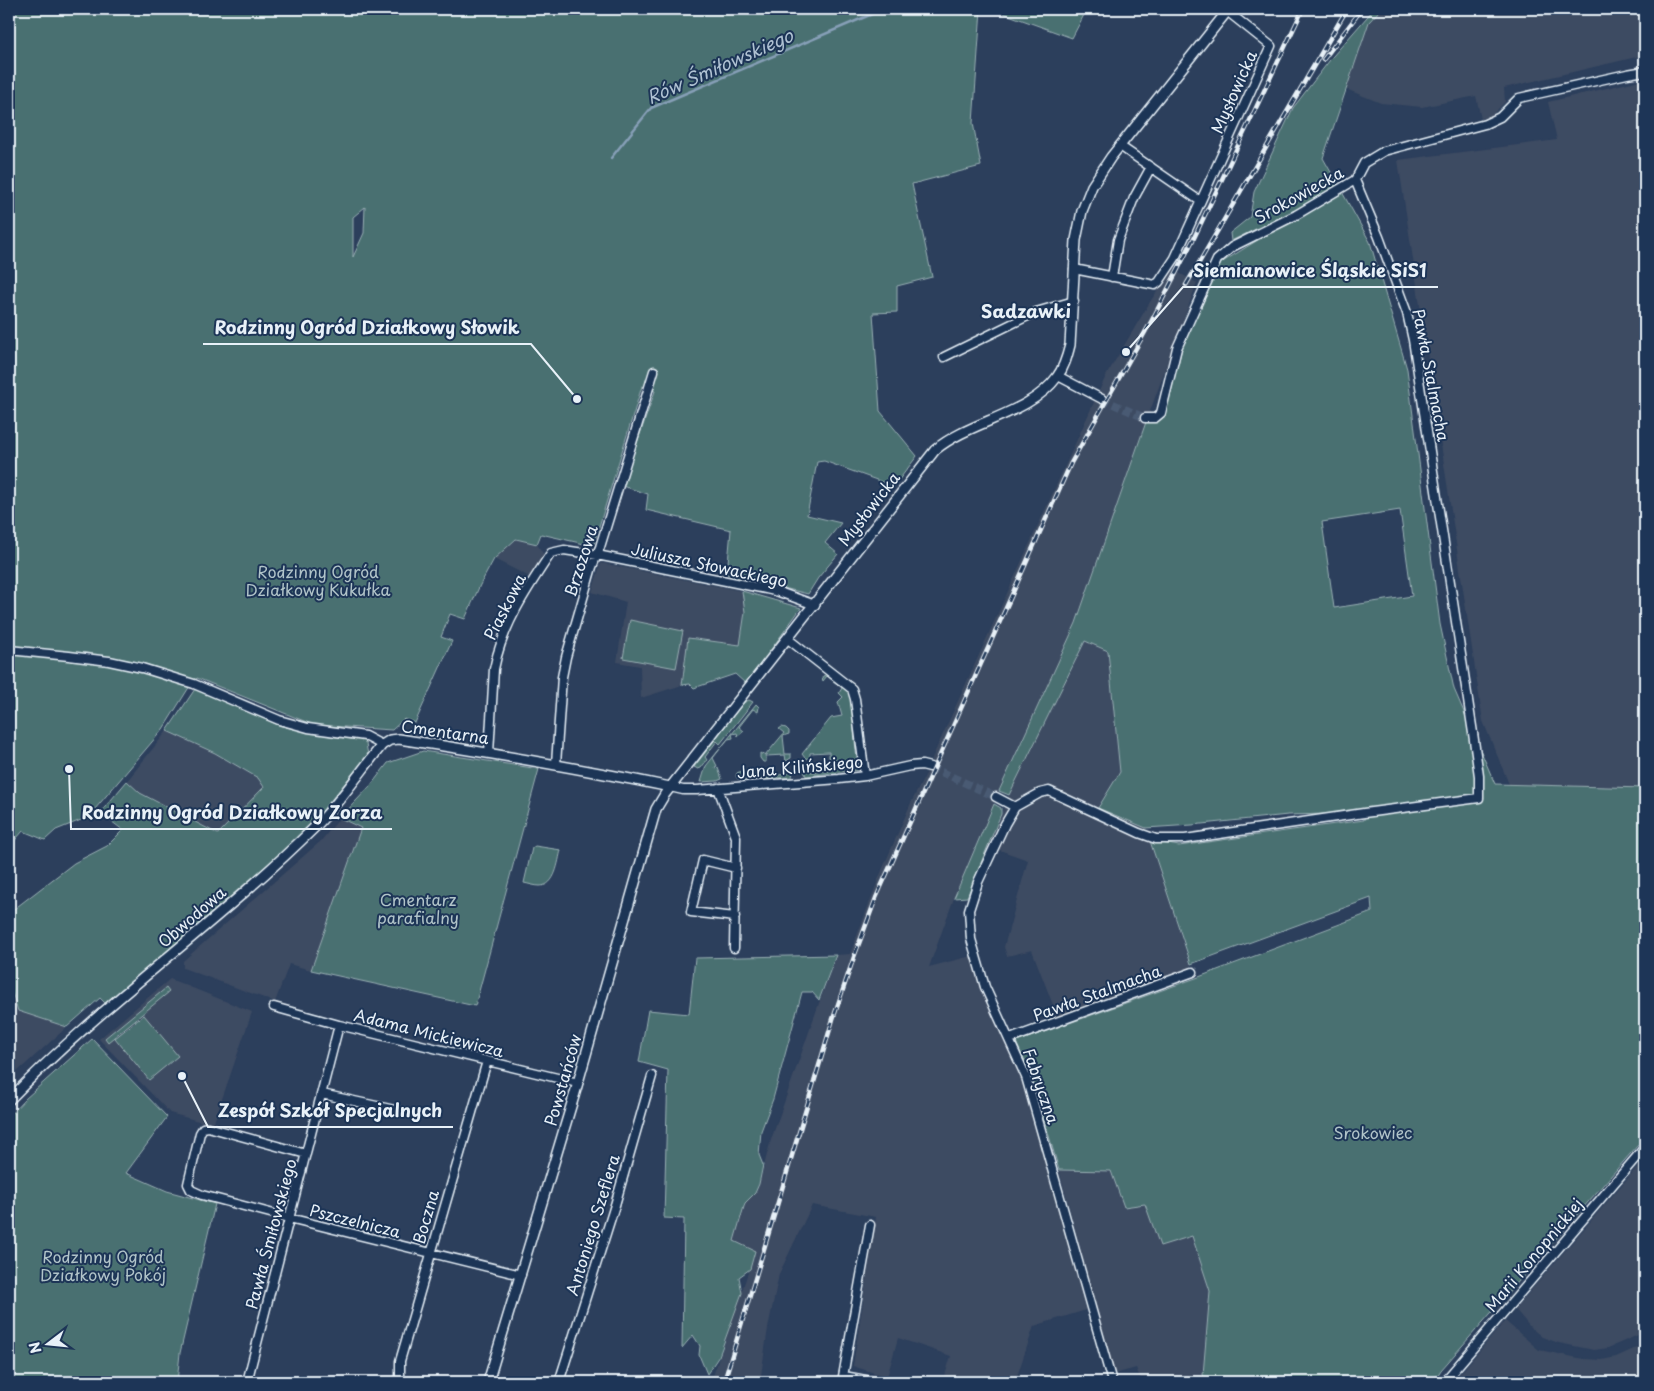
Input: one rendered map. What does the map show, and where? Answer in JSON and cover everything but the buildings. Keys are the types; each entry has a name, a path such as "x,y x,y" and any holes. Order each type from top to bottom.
{"street":[{"name":"Mysłowicka","path":"670,787 936,450 952,438 1030,400 1049,386 1058,376 1067,357 1070,345 1074,301 1074,269 1076,240 1085,202 1098,175 1228,10 1271,46 1175,258 1155,285 1074,269"},
{"name":"Srokowiecka","path":"1145,418 1155,418 1161,413 1177,348 1217,260 1232,247 1296,215 1355,180 1364,163 1384,151 1486,124 1500,117 1520,98 1645,71"},
{"path":"1120,146 1200,201"},
{"path":"1112,276 1118,240 1134,198 1151,167"},
{"name":"Pawła Stalmacha","path":"1015,807 1040,793 1049,791 1156,840 1185,839 1374,811 1479,798 1479,776 1442,524 1421,383 1407,312 1355,180"},
{"path":"944,357 1036,312 1074,301"},
{"name":"Brzozowa","path":"556,764 564,670 597,555 654,371"},
{"path":"1058,376 1102,399"},
{"name":"Piaskowa","path":"489,753 494,669 496,657 510,620 551,553 564,550 597,555"},
{"name":"Juliusza Słowackiego","path":"597,555 780,592 815,605"},
{"path":"788,639 852,689 865,776"},
{"name":"Cmentarna","path":"9,650 110,661 142,668 194,684 279,720 308,728 365,736 382,745 390,740 399,739 556,764 670,787"},
{"name":"Obwodowa","path":"9,1100 48,1062 289,852 317,825 352,785 382,745"},
{"name":"Jana Kilińskiego","path":"670,787 683,790 839,779 865,776 910,766 922,765 930,767"},
{"name":"Powstańców","path":"488,1382 578,1084 652,822 656,809 670,787"},
{"path":"718,788 736,837 734,948"},
{"path":"996,797 1015,807"},
{"name":"Fabryczna","path":"1015,807 978,882 969,910 969,925 976,959 989,999 1010,1039 1036,1109 1112,1382"},
{"path":"735,917 691,912 703,860 736,868"},
{"name":"Pawła Stalmacha","path":"1010,1039 1193,972"},
{"name":"Adama Mickiewicza","path":"274,1007 578,1084"},
{"name":"Pawła Śmiłowskiego","path":"248,1382 339,1025"},
{"name":"Boczna","path":"400,1382 400,1361 486,1061"},
{"name":"Antoniego Szeflera","path":"559,1382 615,1204 652,1076"},
{"path":"322,1094 404,1112"},
{"name":"Pszczelnicza","path":"306,1154 203,1128 200,1132 188,1184 191,1190 202,1194 289,1218 521,1276"},
{"name":"Marii Konopnickiej","path":"1444,1382 1645,1147"},
{"path":"870,1225 843,1379 876,1382"}],"shaded area":[{"path":"1381,9 1645,9 1645,55 1504,88 1505,102 1490,117 1481,119 1476,96 1422,107 1381,103 1346,89 1369,22"},
{"path":"1645,79 1645,788 1509,784 1483,721 1398,160 1557,140 1548,102"},
{"path":"1172,269 1197,283 1076,623 999,791 954,898 929,967 979,954 993,996 1011,1038 1006,1044 1011,1052 1029,1099 1086,1310 1034,1326 1015,1382 943,1382 951,1356 898,1338 887,1377 853,1366 876,1217 812,1205 779,1274 760,1382 711,1382 755,1252 734,1241 745,1203 755,1193 759,1184 771,1140 836,955 850,954 880,875 911,803 926,774 1106,376"},
{"path":"516,539 537,544 545,557 530,577 494,559"},
{"path":"601,563 742,591 745,612 740,645 689,638 682,685 641,698 640,666 617,662 626,602 592,592"},
{"path":"1085,641 1108,651 1120,772 1098,808 1146,828 1193,972 1058,1018 1032,950 1007,956 1004,947 1028,860 988,846 1014,783"},
{"path":"167,731 215,753 258,778 264,787 218,834 140,793 127,781"},
{"path":"340,818 361,828 311,970 289,964 275,1002 183,968 183,961 321,841"},
{"path":"170,979 252,1012 213,1125 170,1113 99,1039"},
{"path":"9,983 18,1011 67,1027 9,1079"},
{"path":"1645,1158 1645,1332 1608,1348 1594,1350 1559,1343 1542,1337 1530,1327 1515,1309"},
{"path":"1059,1170 1111,1171 1124,1207 1145,1204 1192,1236 1210,1291 1204,1382 1142,1382 1136,1368 1114,1374"},
{"path":"1505,1321 1539,1350 1583,1359 1602,1360 1616,1357 1645,1344 1645,1382 1453,1382"}],"green space":[{"name":"Rodzinny Ogród Działkowy Kukułka","path":"9,9 981,9 973,123 981,166 912,184 932,277 897,286 897,312 873,313 880,411 917,456 892,489 885,483 824,461 817,462 807,515 841,523 825,543 838,554 818,578 808,594 727,574 731,530 646,510 648,494 622,486 655,391 642,386 593,546 541,534 537,544 516,539 494,559 465,619 450,614 441,637 452,641 415,723 404,719 392,730 314,725 197,678 163,729 95,809 81,820 56,830 45,840 23,831 9,847","holes":["365,207 364,233 353,257 353,217"]},
{"path":"992,9 1087,9 1072,38"},
{"name":"Srokowiec","path":"1374,9 1381,9 1369,22 1323,158 1370,242 1407,369 1440,624 1454,689 1495,784 1645,788 1645,1137 1441,1370 1433,1382 1211,1382 1203,1375 1210,1291 1192,1236 1160,1246 1145,1204 1124,1207 1111,1171 1059,1170 1032,1078 1016,1042 1196,978 1372,912 1371,898 1191,964 1150,841 1179,846 1364,820 1364,813 1288,815 1146,828 1098,808 1120,772 1108,651 1085,641 1009,795 999,791 1076,623 1146,422 1157,421 1166,411 1183,344 1221,263 1261,238 1262,226 1231,241 1230,233 1250,217 1254,192 1293,108 1333,56","holes":["1400,510 1412,596 1334,608 1322,522"]},
{"path":"742,591 801,608 746,684 735,674 694,688 690,684 682,685 688,638 740,645 745,612"},
{"path":"630,620 683,631 676,668 623,658"},
{"path":"828,674 850,693 858,770 806,776 804,771 810,766 811,772 830,771 830,765 836,764 835,757 829,758 829,752 810,753 810,759 805,758 802,754 831,718 842,716 838,702 843,697 839,693 842,688 827,676 823,681 823,676"},
{"path":"195,689 281,726 335,737 362,739 366,744 368,755 305,832 106,1004 100,998 67,1027 18,1011 9,983 9,913 74,863 107,846 123,830 100,813 127,781 140,793 218,834 264,787 258,778 215,753 167,731"},
{"path":"749,700 753,702 720,744 717,741 705,757 707,760 701,768 694,767 743,703"},
{"path":"756,704 759,707 758,712 753,709 739,727 744,731 738,736 737,733 732,734 733,738 728,739 713,758 717,766 715,767 716,769 718,768 722,779 701,782 706,766"},
{"path":"782,727 789,731 789,734 783,736 785,754 791,754 791,758 786,761 785,755 766,756 766,762 763,762 760,758 760,753 765,756 784,733 779,729"},
{"name":"Cmentarz parafialny","path":"423,751 539,769 475,1006 311,970 361,828 340,818 371,785 388,763"},
{"path":"788,768 793,771 792,777 742,780 736,776 739,772 757,770 758,777 788,774"},
{"path":"994,804 1001,808 1001,814 967,897 954,898"},
{"path":"535,846 561,850 553,878 550,882 540,886 524,883 532,848"},
{"path":"836,955 819,1000 812,992 802,992 773,1099 761,1131 759,1155 763,1165 759,1184 755,1193 745,1203 734,1241 755,1251 750,1269 739,1277 742,1293 719,1356 707,1374 699,1355 700,1346 693,1335 682,1348 684,1219 664,1218 668,1070 639,1062 648,1010 689,1014 695,958"},
{"path":"166,988 169,992 108,1042 105,1038"},
{"path":"144,1015 178,1056 149,1080 115,1038"},
{"name":"Rodzinny Ogród Działkowy Pokój","path":"92,1039 167,1117 126,1173 167,1191 215,1204 180,1353 177,1382 9,1382 9,1116 25,1099"}],"waterway":[{"name":"Rów Śmiłowskiego","path":"611,158 651,108 884,9"}],"tunnel":[{"path":"1102,399 1145,418"},
{"path":"930,767 996,797"}],"railway":[{"path":"724,1382 833,1019 876,898 1071,463 1152,320 1193,240 1303,9"},
{"path":"1186,285 1347,9"},
{"path":"1323,60 1362,9"}],"place":[{"name":"Siemianowice Śląskie SiS1","path":"1126,352"},
{"name":"Rodzinny Ogród Działkowy Słowik","path":"577,399"},
{"name":"Rodzinny Ogród Działkowy Zorza","path":"69,769"},
{"name":"Zespół Szkół Specjalnych","path":"182,1076"}],"district":[{"name":"Sadzawki","path":"1026,312"}]}
